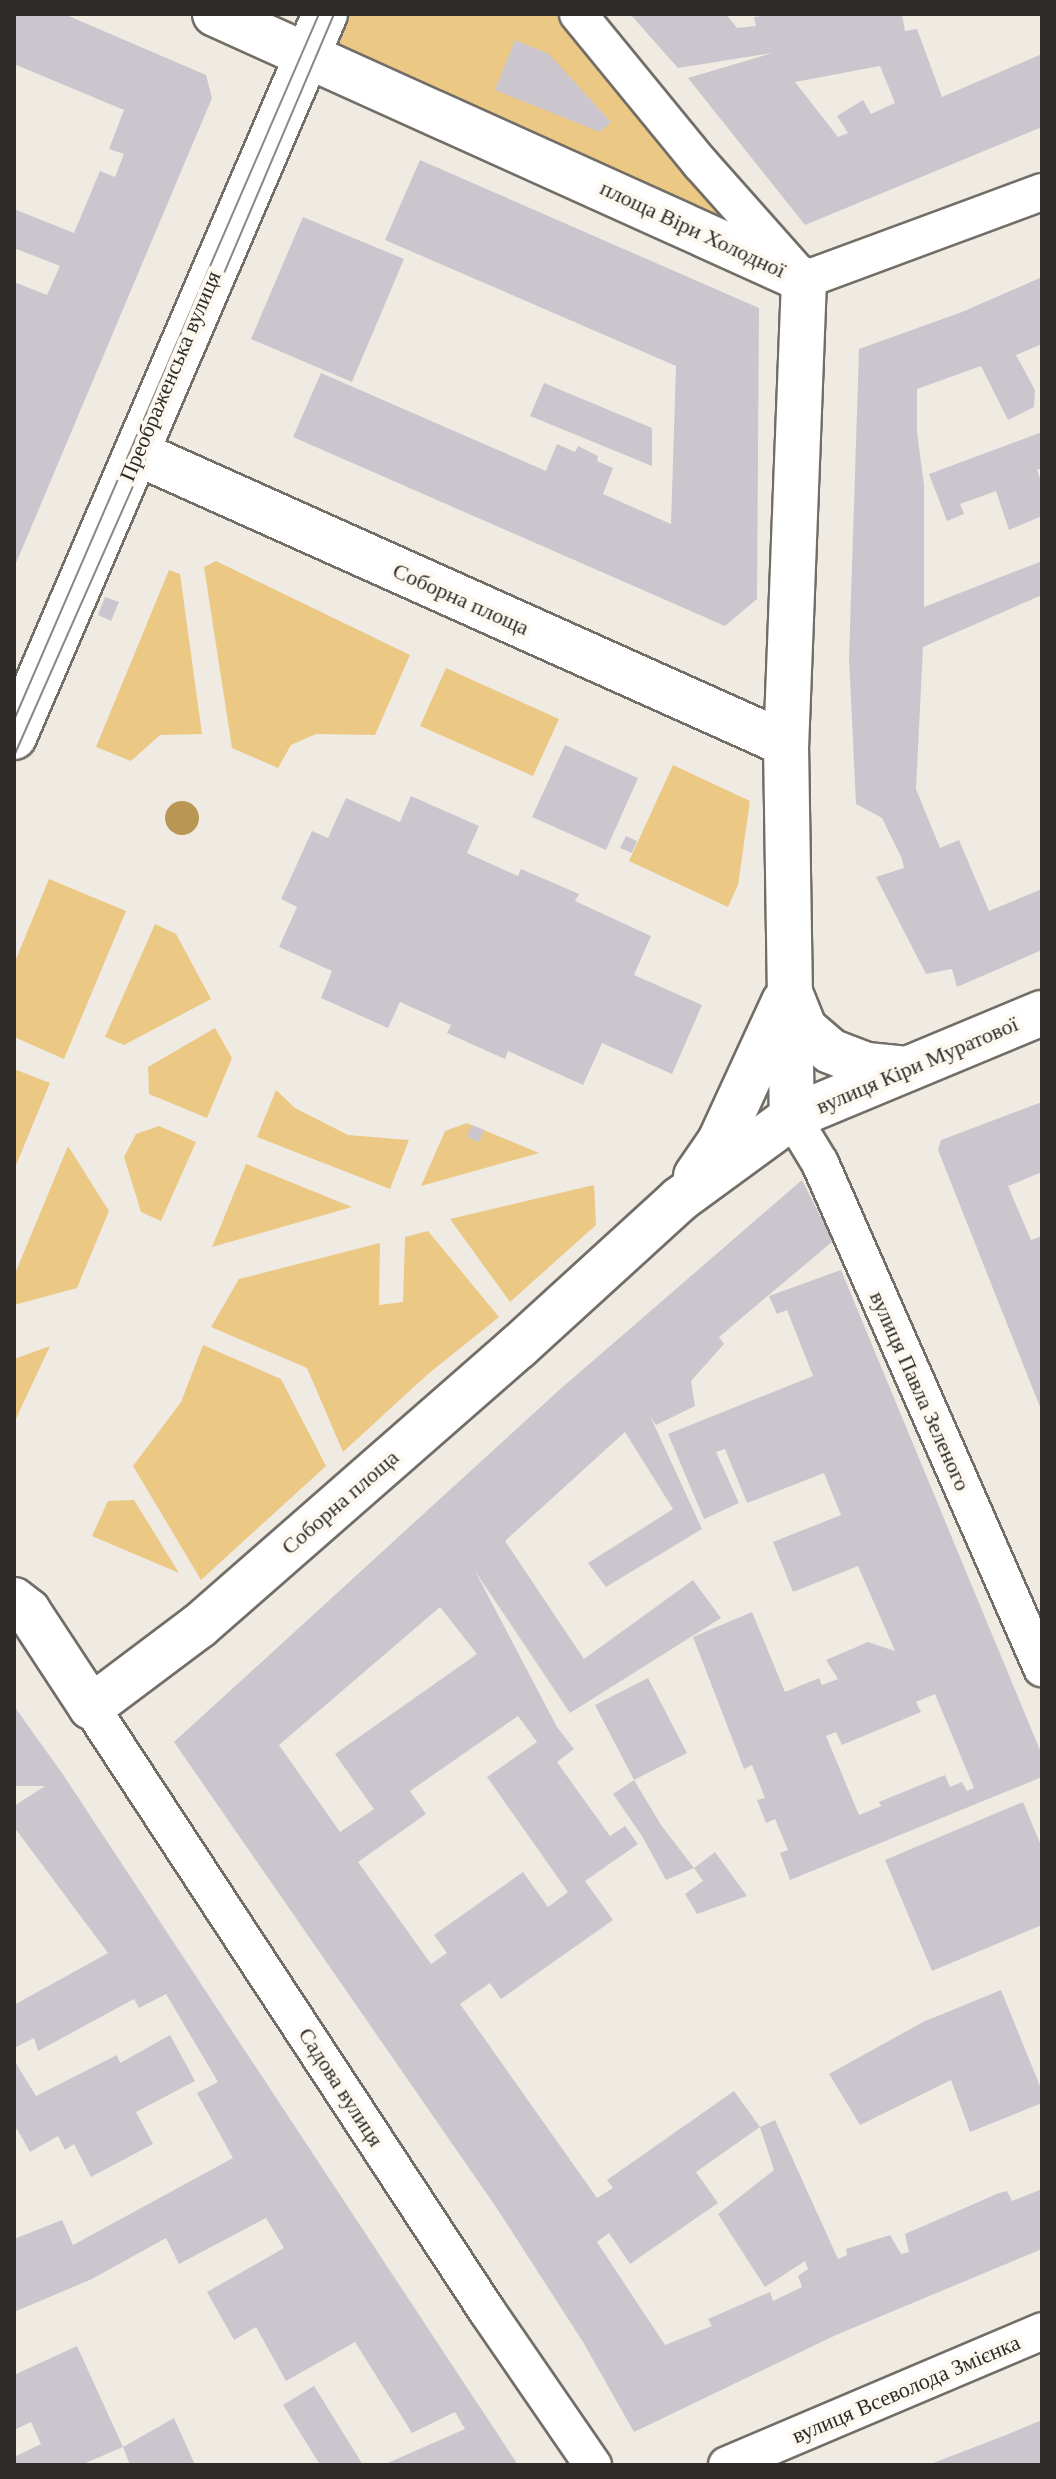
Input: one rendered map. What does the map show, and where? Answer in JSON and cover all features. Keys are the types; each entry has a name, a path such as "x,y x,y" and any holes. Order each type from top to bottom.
{"street":[{"name":"площа Віри Холодної","path":"215,14 804,280"},
{"name":"Преображенська вулиця","path":"14,737 325,14"},
{"name":"площа Віри Холодної","path":"578,14 700,163 804,280"},
{"path":"804,280 1042,192"},
{"name":"Соборна площа","path":"91,1707 199,1626 518,1347 680,1199 792,1117 786,744 804,280"},
{"name":"Соборна площа","path":"137,453 786,744"},
{"path":"789,989 804,1028 830,1051 867,1065 907,1069"},
{"name":"Соборна площа","path":"680,1199 720,1141 751,1080 789,989"},
{"name":"вулиця Кіри Муратової","path":"792,1117 1042,1013"},
{"name":"вулиця Павла Зеленого","path":"792,1117 820,1163 1042,1668"},
{"path":"14,1600 28,1611 91,1707"},
{"name":"Садова вулиця","path":"91,1707 478,2298 593,2465"},
{"name":"вулиця Всеволода Змієнка","path":"727,2465 1042,2331"}],"shaded area":[{"path":"325,14 578,14 804,280 308,54"},
{"path":"216,561 410,655 375,735 316,734 291,745 278,768 232,748 204,567"},
{"path":"169,570 180,574 202,734 160,735 131,761 96,747"},
{"path":"446,668 559,719 533,776 420,726"},
{"path":"673,765 750,801 738,885 728,907 629,861"},
{"path":"182,801 194,806 199,818 194,830 182,835 170,830 165,818 170,806"},
{"path":"49,879 126,911 64,1059 14,1037 14,964"},
{"path":"155,924 176,934 211,999 124,1045 105,1037"},
{"path":"215,1028 232,1058 207,1118 149,1094 148,1067"},
{"path":"14,1069 50,1083 14,1170"},
{"path":"276,1090 295,1108 348,1135 409,1140 390,1189 257,1137"},
{"path":"467,1123 539,1153 421,1186 445,1131"},
{"path":"159,1126 196,1142 161,1221 141,1212 124,1157 136,1134"},
{"path":"68,1146 109,1211 77,1288 14,1305 14,1276"},
{"path":"246,1164 352,1207 212,1247"},
{"path":"594,1185 596,1225 510,1302 450,1219"},
{"path":"428,1231 499,1317 428,1374 343,1452 307,1368 211,1327 239,1279 380,1243 379,1305 403,1302 405,1237"},
{"path":"203,1345 281,1379 326,1466 201,1580 133,1466 181,1402"},
{"path":"50,1346 14,1423 14,1359"},
{"path":"134,1500 179,1573 92,1536 108,1501"}],"building":[{"path":"14,14 64,14 206,75 212,98 14,568 14,282 47,295 60,266 14,248 14,209 74,233 100,171 115,177 124,154 109,149 124,110 14,64"},
{"path":"630,14 726,14 737,28 756,26 754,17 780,14 902,14 905,31 917,29 942,97 1042,54 1042,127 805,225 688,78 772,53 678,68","holes":["880,66 895,103 871,114 863,100 837,116 848,133 838,137 795,82"]},
{"path":"515,40 549,54 611,122 600,132 495,90"},
{"path":"420,160 759,308 757,599 725,626 293,437 321,373 546,471 557,444 575,452 578,446 598,456 597,461 613,468 603,494 671,524 676,366 385,240"},
{"path":"303,217 404,259 352,382 251,339"},
{"path":"1042,277 1042,344 1016,355 1035,390 1034,407 1008,420 981,366 917,389 917,432 924,485 924,607 1042,561 1042,595 923,647 916,789 940,848 959,840 989,911 1042,889 1042,950 957,987 952,969 926,974 876,877 904,868 902,859 882,818 856,804 849,659 859,349 962,312"},
{"path":"544,383 652,428 652,466 530,416"},
{"path":"1042,432 1042,468 1037,470 1042,484 1042,516 1009,530 996,491 960,504 964,514 947,521 929,474"},
{"path":"105,597 119,602 111,621 98,615"},
{"path":"565,745 638,778 606,850 532,817"},
{"path":"411,796 479,826 467,853 518,876 521,869 579,894 575,901 651,936 634,975 702,1005 672,1074 602,1043 583,1085 508,1051 505,1059 447,1033 451,1025 400,1002 388,1028 321,998 332,971 279,947 297,907 281,899 312,831 328,838 346,798 400,822"},
{"path":"626,836 637,841 632,853 620,848"},
{"path":"1042,1102 1042,1172 1008,1186 1031,1240 1042,1236 1042,1412 938,1150 941,1140"},
{"path":"472,1125 484,1130 479,1142 467,1137"},
{"path":"802,1180 833,1241 719,1337 724,1344 691,1381 695,1406 656,1425 650,1416 702,1529 606,1587 588,1563 673,1509 625,1432 505,1541 584,1659 693,1580 721,1618 570,1713 475,1571 557,1727 574,1749 557,1762 610,1836 625,1826 638,1844 585,1881 613,1920 501,1999 490,1983 460,2004 597,2198 613,2188 607,2180 734,2091 760,2127 775,2120 838,2259 847,2255 846,2249 890,2235 901,2254 909,2252 905,2234 999,2193 1007,2191 1012,2201 1042,2189 1042,2249 836,2335 634,2432 583,2342 498,2210 174,1742 558,1391","holes":["440,1607 477,1654 335,1754 374,1809 340,1832 279,1745","518,1716 537,1742 487,1777 568,1892 548,1907 523,1872 434,1935 447,1953 431,1964 358,1862 426,1814 410,1791","760,2127 774,2170 718,2214 765,2287 805,2261 808,2269 798,2276 802,2287 773,2301 770,2292 708,2319 712,2326 665,2345 597,2242 609,2233 630,2264 718,2203 696,2172"]},
{"path":"841,1270 1042,1755 1042,1777 790,1880 780,1853 788,1850 775,1819 766,1823 757,1800 765,1798 752,1765 744,1769 693,1637 752,1612 785,1692 819,1678 822,1685 838,1679 826,1660 868,1642 895,1651 858,1566 793,1592 773,1542 841,1515 824,1473 747,1503 725,1449 716,1452 739,1503 704,1519 668,1434 813,1376 787,1310 777,1314 769,1296","holes":["935,1694 974,1788 967,1791 962,1782 950,1787 945,1775 879,1802 881,1806 859,1815 826,1736 836,1732 842,1745 921,1712 916,1702"]},
{"path":"648,1678 687,1753 634,1780 595,1705"},
{"path":"14,1706 64,1776 518,2465 383,2465 465,2429 455,2412 412,2433 355,2342 286,2381 256,2327 234,2340 207,2292 284,2248 266,2218 179,2264 166,2238 92,2279 14,2312 14,2239 62,2220 73,2245 233,2158 197,2093 218,2082 166,1994 139,2008 134,1999 38,2051 34,2038 14,2048 14,2005 108,1953 14,1827 14,1806 45,1786 14,1786"},
{"path":"634,1780 661,1825 694,1868 666,1880 642,1836 613,1794"},
{"path":"1023,1802 1042,1848 1042,1925 932,1971 885,1860"},
{"path":"715,1852 747,1896 697,1914 685,1894 703,1881 694,1868"},
{"path":"1001,1990 1042,2091 1042,2103 970,2132 951,2080 860,2125 829,2074 923,2022"},
{"path":"170,2035 195,2081 136,2112 153,2144 91,2177 74,2144 65,2150 58,2136 30,2152 17,2129 14,2130 14,2060 36,2096 117,2055 120,2063"},
{"path":"77,2346 123,2447 81,2465 14,2465 14,2457 41,2444 31,2422 14,2430 14,2375"},
{"path":"314,2386 363,2465 320,2465 283,2405"},
{"path":"174,2418 195,2465 130,2465 123,2447"},
{"path":"1042,2420 1042,2465 928,2465 1006,2435"}],"tram line":[{"path":"14,720 319,14"},
{"path":"14,756 146,457 334,14"}]}
